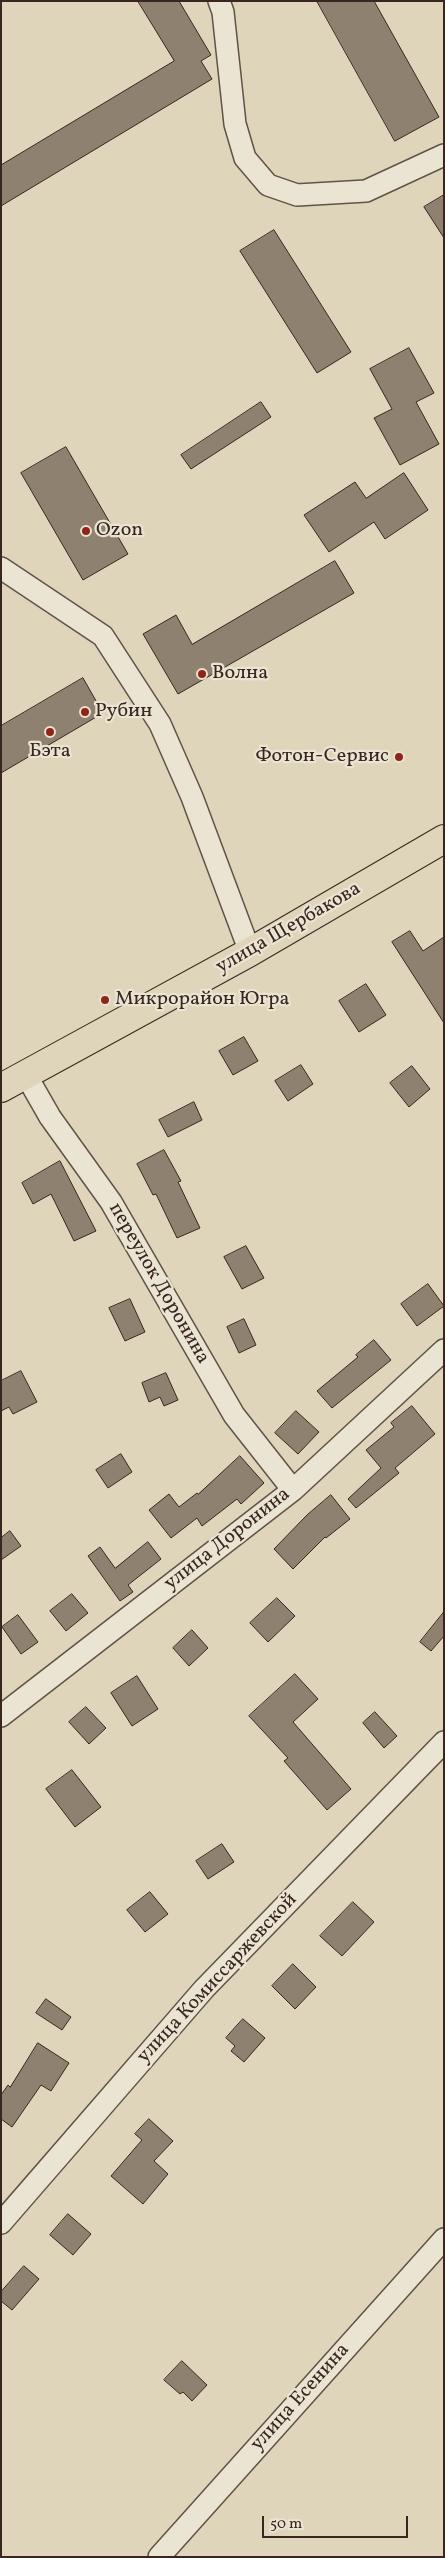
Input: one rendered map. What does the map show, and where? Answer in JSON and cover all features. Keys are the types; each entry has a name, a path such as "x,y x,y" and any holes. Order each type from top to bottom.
{"main road":[{"name":"улица Щербакова","path":"1,1088 250,952 444,840"}],"street":[{"path":"219,1 222,12 235,124 245,158 268,185 297,195 366,191 444,155"},
{"path":"1,568 103,636 160,724 192,797 250,952"},
{"name":"переулок Доронина","path":"26,1075 50,1117 111,1202 234,1415 293,1490"},
{"name":"улица Доронина","path":"1,1716 293,1490 444,1350"},
{"name":"улица Комиссаржевской","path":"1,2223 204,1990 444,1742"},
{"name":"улица Есенина","path":"159,2557 444,2239"}],"building":[{"path":"138,1 179,1 211,55 201,61 212,79 1,206 1,165 174,61"},
{"path":"317,1 374,1 439,117 395,141"},
{"path":"444,195 444,238 424,207"},
{"path":"274,230 351,352 317,373 240,251"},
{"path":"409,348 434,393 416,402 439,444 400,465 374,418 392,409 370,369"},
{"path":"261,402 271,417 191,469 181,455"},
{"path":"66,447 128,554 83,580 21,473"},
{"path":"404,473 428,510 385,539 374,522 329,552 304,515 355,482 366,498"},
{"path":"335,561 354,593 178,694 143,634 176,615 192,644"},
{"path":"83,678 103,713 1,773 1,726"},
{"path":"410,931 423,951 444,937 444,1023 392,942"},
{"path":"366,984 386,1015 359,1032 339,1001"},
{"path":"244,1037 258,1061 233,1075 219,1051"},
{"path":"301,1065 313,1084 288,1101 275,1081"},
{"path":"412,1066 430,1089 409,1107 390,1083"},
{"path":"194,1102 202,1120 168,1137 159,1120"},
{"path":"164,1150 181,1181 178,1182 200,1228 177,1238 156,1194 153,1195 137,1164"},
{"path":"60,1161 96,1231 74,1241 51,1194 33,1204 22,1183"},
{"path":"246,1246 264,1278 242,1289 224,1257"},
{"path":"428,1284 444,1306 417,1326 401,1304"},
{"path":"130,1299 145,1332 125,1341 109,1308"},
{"path":"244,1319 256,1345 239,1353 227,1327"},
{"path":"374,1340 391,1360 332,1408 317,1391 358,1357 356,1355"},
{"path":"21,1371 37,1402 13,1414 9,1407 1,1411 1,1381"},
{"path":"166,1373 178,1400 164,1406 160,1397 149,1402 142,1383"},
{"path":"412,1406 435,1434 395,1468 399,1473 356,1508 348,1499 381,1468 366,1450 394,1427 391,1423"},
{"path":"296,1411 319,1432 298,1454 275,1433"},
{"path":"121,1454 132,1472 108,1488 96,1470"},
{"path":"240,1456 264,1483 241,1504 237,1499 202,1526 197,1518 171,1538 149,1510 169,1494 179,1507 198,1494"},
{"path":"331,1495 350,1519 325,1537 293,1569 274,1549 307,1515"},
{"path":"10,1531 21,1546 1,1560 1,1538"},
{"path":"148,1542 161,1559 128,1585 133,1592 120,1601 88,1556 100,1547 115,1568"},
{"path":"72,1594 88,1613 66,1631 50,1611"},
{"path":"277,1598 295,1616 268,1642 250,1623"},
{"path":"444,1612 444,1636 431,1651 420,1642"},
{"path":"18,1615 38,1642 21,1654 2,1627"},
{"path":"192,1630 208,1648 189,1666 173,1648"},
{"path":"295,1674 318,1699 293,1722 351,1789 327,1810 284,1761 288,1758 249,1716"},
{"path":"137,1676 158,1709 132,1726 111,1693"},
{"path":"86,1707 106,1728 89,1744 69,1722"},
{"path":"375,1712 397,1736 384,1748 363,1723"},
{"path":"72,1770 101,1807 75,1827 46,1789"},
{"path":"222,1844 234,1862 208,1879 196,1861"},
{"path":"150,1892 168,1914 145,1932 127,1910"},
{"path":"353,1902 374,1922 342,1956 320,1936"},
{"path":"293,1964 316,1987 295,2009 272,1986"},
{"path":"46,1999 71,2017 62,2030 36,2013"},
{"path":"243,2019 265,2038 244,2062 231,2051 235,2046 226,2038"},
{"path":"38,2043 69,2063 51,2091 41,2085 12,2127 1,2119 1,2095 8,2085 10,2087"},
{"path":"149,2119 173,2141 154,2161 168,2174 143,2204 111,2176 142,2140 135,2134"},
{"path":"68,2214 91,2234 73,2255 50,2235"},
{"path":"24,2266 39,2279 12,2310 1,2301 1,2292"},
{"path":"182,2361 207,2385 192,2401 183,2392 180,2394 164,2380"}],"place":[{"name":"Ozon","path":"86,531"},
{"name":"Волна","path":"202,674"},
{"name":"Рубин","path":"85,712"},
{"name":"Бэта","path":"50,732"},
{"name":"Фотон-Сервис","path":"399,757"},
{"name":"Микрорайон Югра","path":"105,1000"}]}
